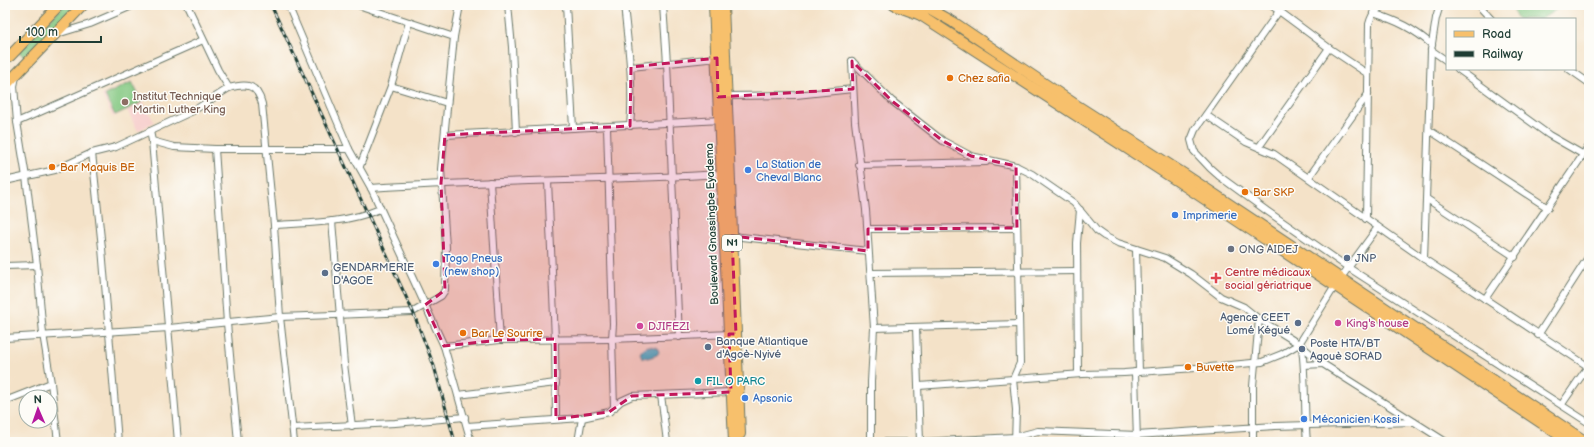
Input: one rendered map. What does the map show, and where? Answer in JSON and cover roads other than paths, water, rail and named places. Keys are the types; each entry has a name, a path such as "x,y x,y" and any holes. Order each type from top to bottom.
{"main road":[{"path":"7,57 59,5"},
{"path":"5,86 84,5"},
{"name":"Boulevard Gnassingbe Eyadema","path":"714,5 732,236 731,392 734,442"},
{"name":"Boulevard Gnassingbe Eyadema","path":"723,5 726,96 723,120 722,174 740,442"},
{"path":"894,5 924,16"},
{"path":"904,5 924,16 1071,113 1586,442"},
{"path":"923,5 930,8 1076,105 1184,174 1338,283 1570,442"},
{"path":"5,72 11,75 19,72 22,65 20,60 15,56 7,57"}],"street":[{"path":"56,34 90,24 134,5"},
{"path":"187,5 218,70 229,88"},
{"path":"288,5 349,149 360,166 371,188 444,346 471,442"},
{"path":"358,5 454,37"},
{"path":"5,338 43,334 169,328 280,317 339,316 413,312 440,296 445,290 446,247 441,183 454,37 460,5"},
{"path":"508,5 512,47 516,132"},
{"path":"566,5 572,128"},
{"path":"624,5 631,67 632,109 630,126"},
{"path":"663,5 667,63 679,337"},
{"path":"1271,5 1329,48 1368,74"},
{"path":"1366,219 1369,24 1376,7 1386,5"},
{"path":"1424,259 1432,48 1436,18 1440,5"},
{"path":"1478,5 1490,18"},
{"path":"1279,12 1195,130 1191,140 1194,151 1219,176 1349,268 1589,422"},
{"path":"1373,13 1412,29 1446,60"},
{"path":"360,166 391,86 409,22"},
{"path":"17,122 203,40"},
{"path":"1259,147 1329,48"},
{"path":"631,67 718,58"},
{"path":"871,441 871,382 874,328 868,251 868,229 859,165 852,61 892,101 943,142 971,156 1016,166 1032,174 1063,195 1080,210 1094,228 1104,236 1111,240 1165,258 1184,270 1221,298 1244,307 1259,319 1301,346 1323,364 1446,442"},
{"path":"1460,70 1549,135 1584,155"},
{"path":"1570,70 1589,83"},
{"path":"19,72 14,86 17,122 26,177 37,265 43,334 58,442"},
{"path":"5,181 55,170 92,153 116,147 193,111 229,88 239,85 255,89 259,94 262,104 274,225 280,317 294,442"},
{"path":"391,86 447,103"},
{"path":"726,96 796,94 853,89"},
{"path":"1309,177 1368,93"},
{"path":"1206,115 1239,138 1274,154 1309,177 1378,228 1424,259 1538,335 1589,366 1562,404"},
{"path":"445,135 723,120"},
{"path":"607,127 614,408"},
{"path":"1429,130 1548,208"},
{"path":"150,131 169,328 178,442"},
{"path":"152,141 174,147 215,149 349,149"},
{"path":"1485,299 1589,146"},
{"path":"215,149 227,323 238,442"},
{"path":"92,153 102,248 118,442"},
{"path":"859,165 998,162"},
{"path":"1015,440 1016,410 1013,379 1020,363 1016,166"},
{"path":"371,188 441,183 548,181 722,174"},
{"path":"548,181 555,339 556,419"},
{"path":"490,182 500,340"},
{"path":"1427,199 1515,257"},
{"path":"274,225 332,222 368,214 380,209"},
{"path":"1078,374 1076,271 1080,210"},
{"path":"332,222 339,316 352,426"},
{"path":"868,229 1017,228"},
{"path":"919,386 1255,363 1270,359 1301,346 1338,283 1378,228"},
{"path":"732,236 868,251"},
{"path":"1136,249 1137,442"},
{"path":"1538,335 1589,256"},
{"path":"5,266 37,265"},
{"path":"870,273 1076,271"},
{"path":"1253,442 1252,428 1255,363 1259,319"},
{"path":"874,328 1019,324"},
{"path":"916,327 920,442"},
{"path":"444,346 500,340 612,339 732,334"},
{"path":"1301,346 1306,384 1305,425 1307,442"},
{"path":"1304,365 1323,364"},
{"path":"5,401 51,383"},
{"path":"458,395 556,383"},
{"path":"467,426 582,418 609,412 626,397 731,392"},
{"path":"661,395 667,442"},
{"path":"293,428 352,426 465,417"},
{"path":"578,442 582,418"},
{"path":"845,442 1015,440 1038,431 1137,435 1305,425 1414,422"}],"water":[{"path":"648,346 657,347 659,352 657,355 648,358 642,357 640,353"}],"railway":[{"path":"271,5 413,312 434,366 455,442"}],"place":[{"name":"Chez safia","path":"950,78"},
{"name":"Institut Technique Martin Luther King","path":"125,102"},
{"name":"Bar Maquis BE","path":"52,167"},
{"name":"La Station de Cheval Blanc","path":"748,170"},
{"name":"Bar SKP","path":"1245,192"},
{"name":"Imprimerie","path":"1175,215"},
{"name":"ONG AIDEJ","path":"1231,249"},
{"name":"JNP","path":"1347,258"},
{"name":"Togo Pneus (new shop)","path":"436,264"},
{"name":"GENDARMERIE D'AGOE","path":"325,273"},
{"name":"Centre médicaux social gériatrique","path":"1216,278"},
{"name":"Agence CEET Lomé Kégué","path":"1298,323"},
{"name":"King's house","path":"1338,323"},
{"name":"DJIFEZI","path":"640,326"},
{"name":"Bar Le Sourire","path":"463,333"},
{"name":"Banque Atlantique d'Agoè-Nyivé","path":"708,347"},
{"name":"Poste HTA/BT Agouè SORAD","path":"1302,349"},
{"name":"Buvette","path":"1188,367"},
{"name":"FIL O PARC","path":"698,381"},
{"name":"Apsonic","path":"745,398"},
{"name":"Mécanicien Kossi","path":"1304,419"}]}
